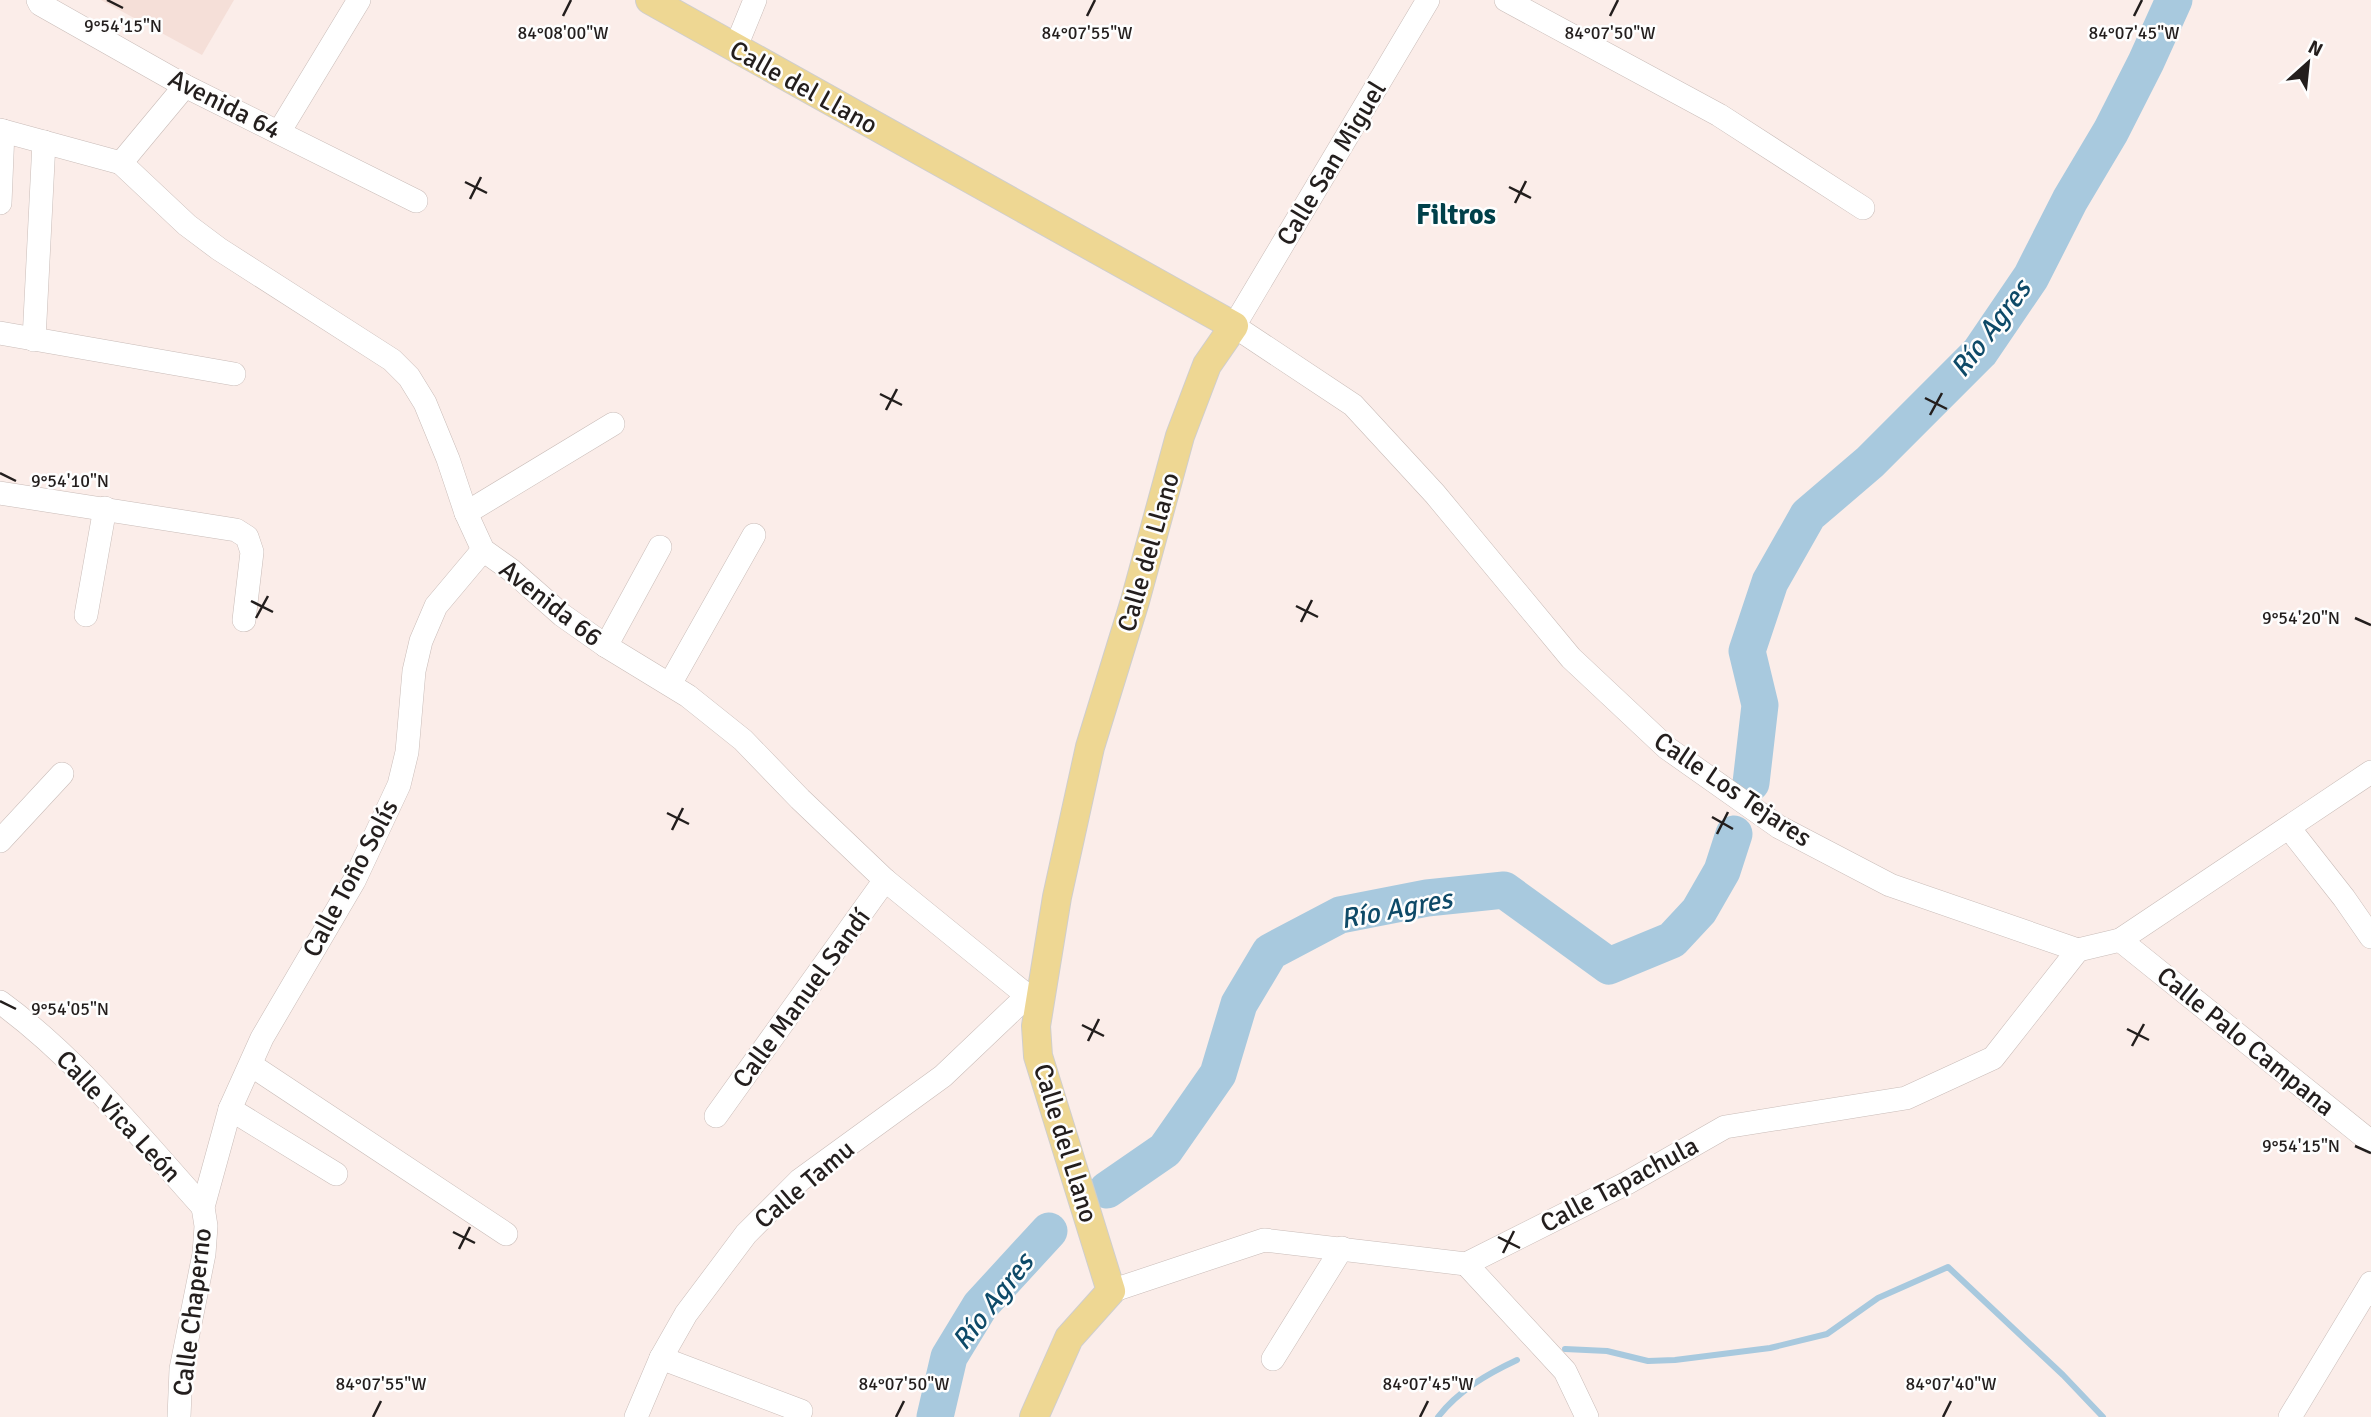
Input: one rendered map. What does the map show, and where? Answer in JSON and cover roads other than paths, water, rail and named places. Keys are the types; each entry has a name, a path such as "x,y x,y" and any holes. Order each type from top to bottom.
{"main road":[{"name":"Calle del Llano","path":"650,0 1234,326 1207,365 1180,436 1135,601 1090,747 1033,1001 1038,1056 1111,1291"},
{"path":"1034,1417 1069,1338 1111,1291"}],"street":[{"name":"Avenida 64","path":"38,0 40,4 185,86 416,201"},
{"path":"279,132 359,0"},
{"path":"735,49 755,0"},
{"name":"Calle San Miguel","path":"1234,326 1428,0"},
{"path":"1506,0 1719,115 1863,208"},
{"path":"0,203 2,130 121,163 185,86"},
{"path":"34,340 44,142"},
{"name":"Avenida 66","path":"121,163 187,225 219,249 392,360 409,377 425,403 448,458 466,513 483,550 512,570 562,615 606,646 670,684 743,740 885,880 1033,1001"},
{"name":"Calle Los Tejares","path":"1234,326 1353,405 1435,494 1571,658 1667,748 1779,827 1890,885 2078,950"},
{"path":"0,334 234,374"},
{"path":"466,513 613,424"},
{"path":"0,493 236,530 247,537 251,552 244,620"},
{"path":"86,615 105,508"},
{"path":"670,684 754,535"},
{"path":"606,646 660,547"},
{"name":"Calle Toño Solís","path":"203,1207 230,1110 262,1038 354,881 399,785 407,752 414,671 421,641 436,606 483,550"},
{"path":"2078,950 2120,940 2371,772"},
{"path":"0,841 62,774"},
{"path":"2289,828 2371,937"},
{"name":"Calle Manuel Sandí","path":"716,1116 885,880"},
{"name":"Calle Palo Campana","path":"2120,940 2371,1142"},
{"name":"Calle Tapachula","path":"1466,1264 1627,1183 1725,1127 1906,1098 1993,1058 2078,950"},
{"name":"Calle Tamu","path":"636,1417 661,1358 686,1314 746,1234 800,1180 943,1076 1033,1001"},
{"name":"Calle Vica León","path":"0,1002 47,1038 119,1112 203,1207"},
{"path":"251,1065 506,1234"},
{"path":"230,1110 336,1174"},
{"name":"Calle Chaperno","path":"179,1417 181,1369 204,1254 206,1226 203,1207"},
{"path":"1111,1291 1264,1240 1466,1264 1565,1371 1587,1417"},
{"path":"1273,1359 1342,1248"},
{"path":"2290,1417 2371,1283"},
{"path":"661,1358 801,1411"}],"waterway":[{"name":"Río Agres","path":"1751,783 1760,705 1747,651 1770,582 1808,515 1870,462 1980,352 2031,277 2070,200 2111,131 2174,0"},
{"name":"Río Agres","path":"1107,1190 1165,1150 1218,1074 1239,1004 1270,952 1340,915 1427,898 1504,890 1609,966 1672,940 1699,911 1722,871 1734,834"},
{"name":"Río Agres","path":"935,1417 949,1357 980,1306 1049,1231"},
{"path":"1565,1349 1607,1351 1648,1361 1770,1348 1827,1334 1878,1298 1948,1267 2063,1375 2103,1417"},
{"path":"1438,1417 1474,1384 1517,1360"}],"district":[{"name":"Filtros","path":"1456,214"}]}
